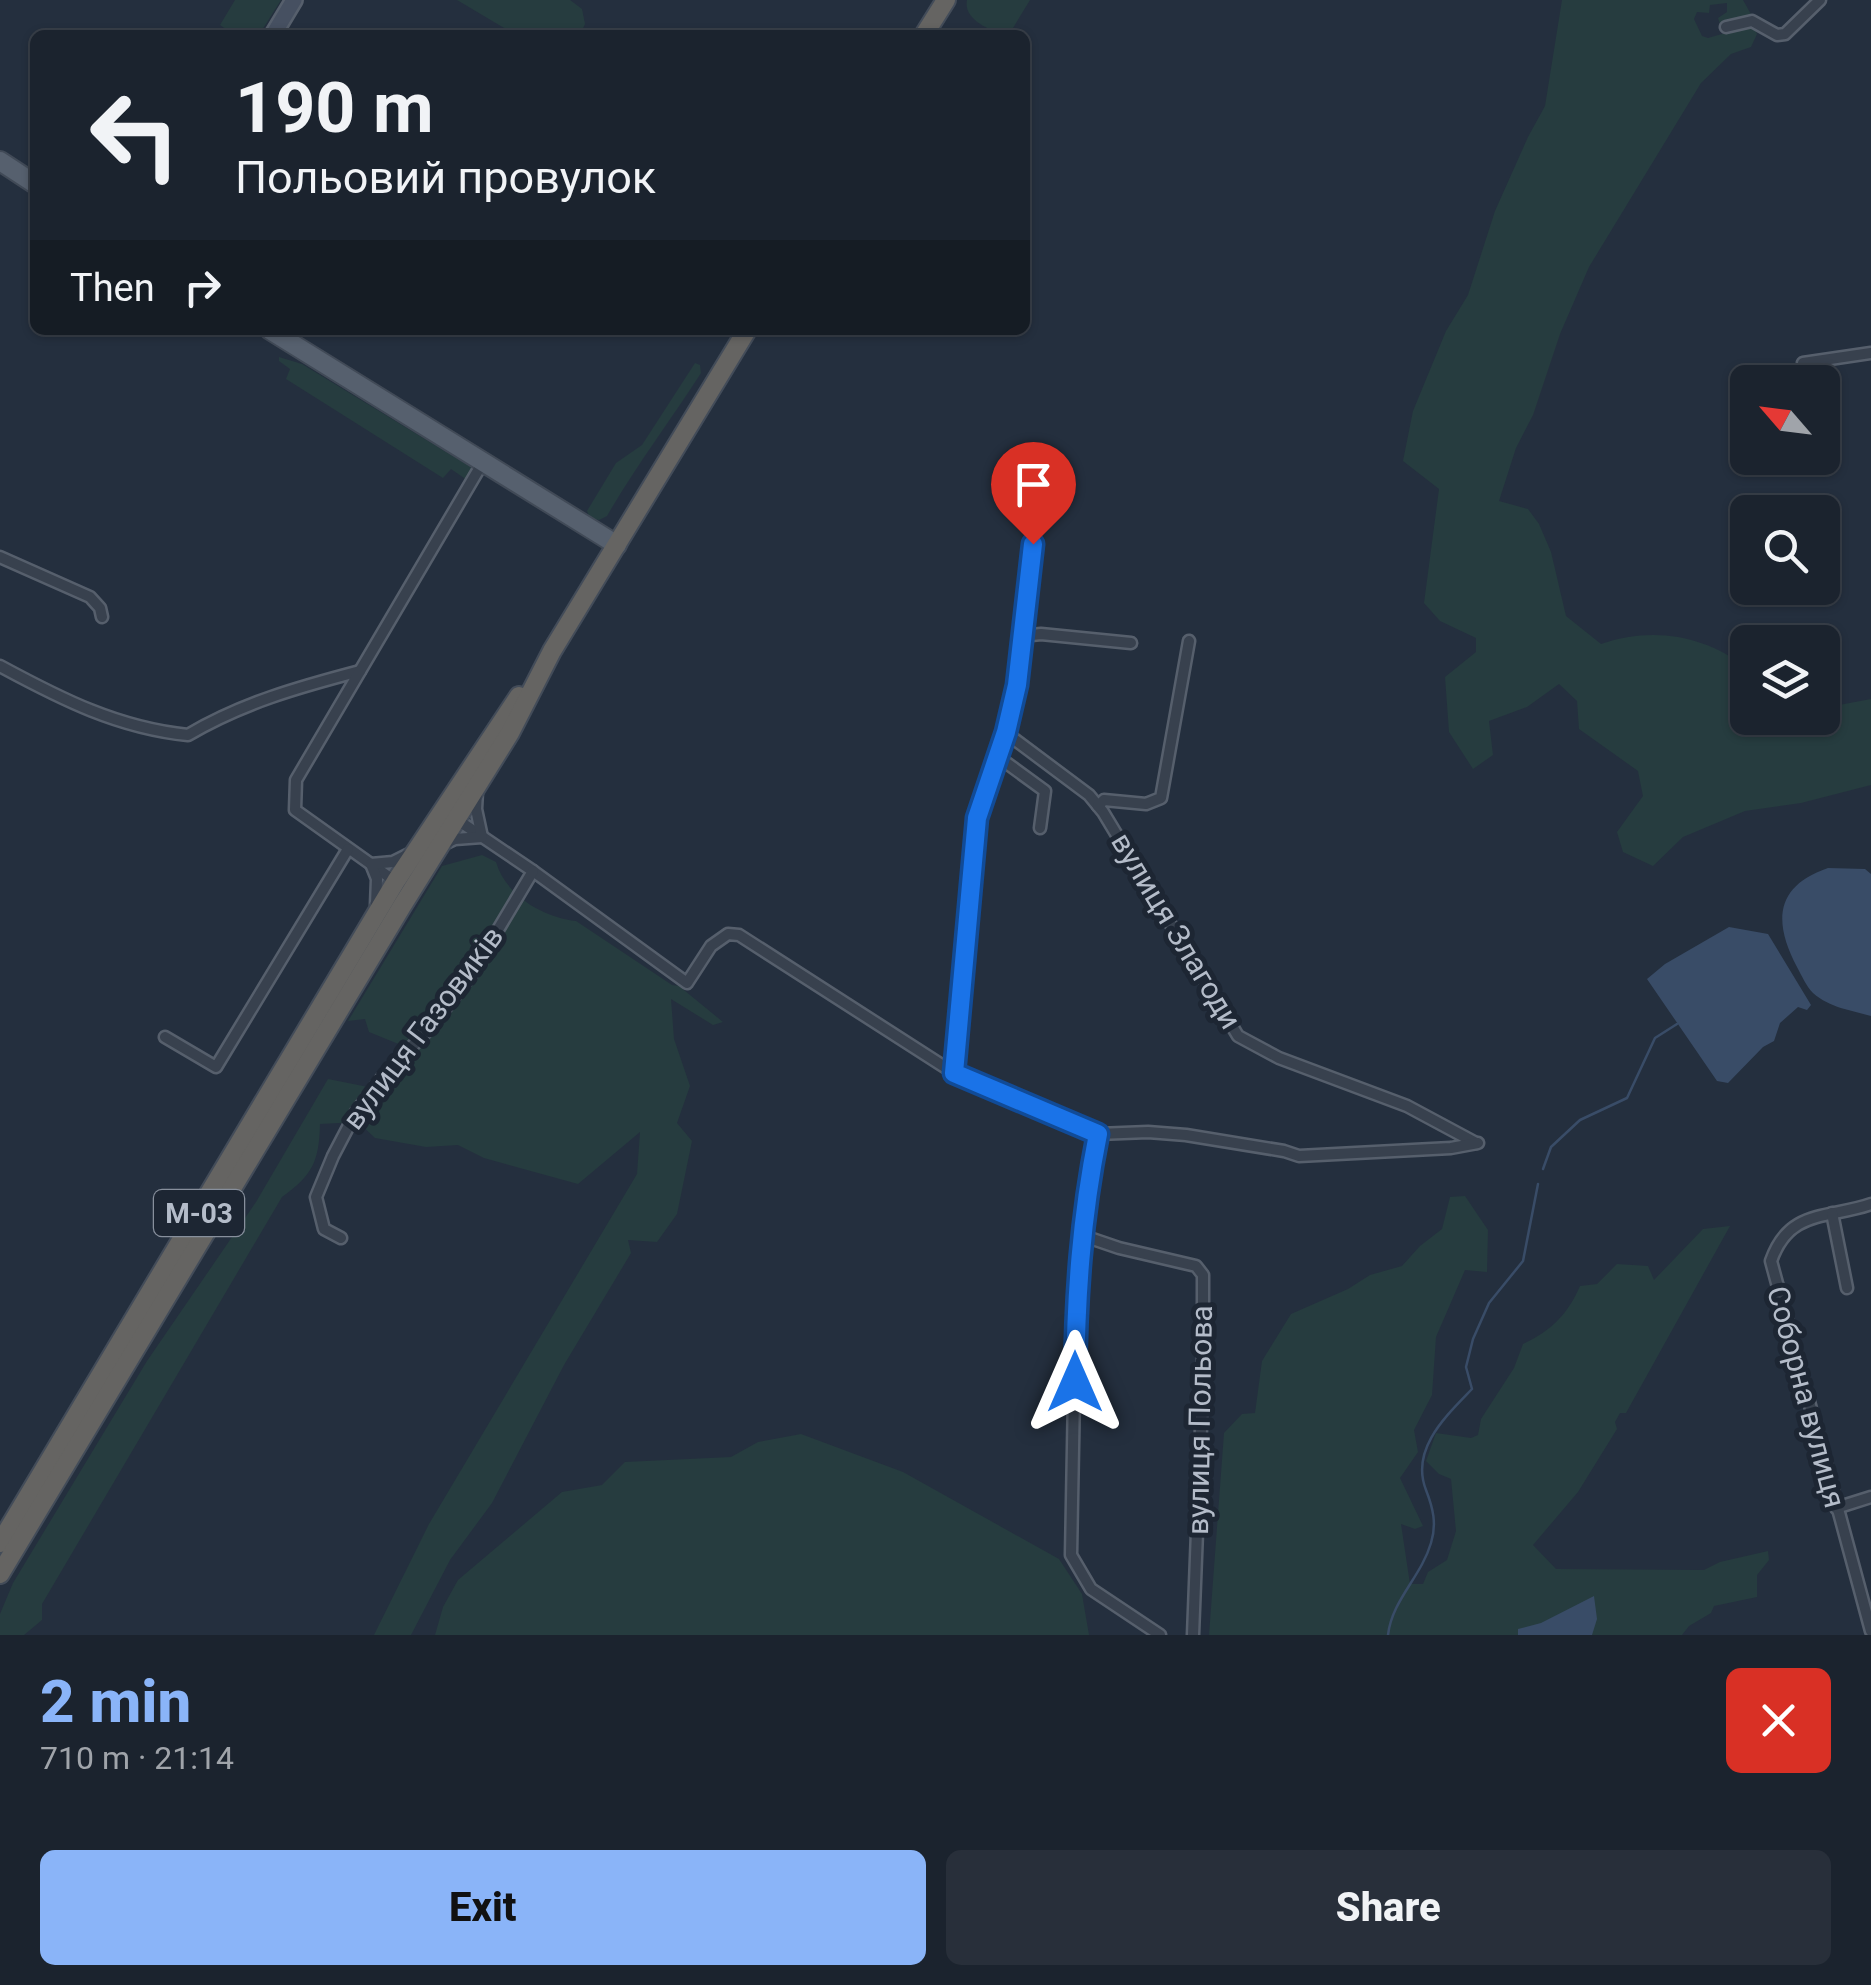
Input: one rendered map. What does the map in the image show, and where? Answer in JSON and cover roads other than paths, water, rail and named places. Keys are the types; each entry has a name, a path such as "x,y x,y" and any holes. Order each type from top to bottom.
{"highway":[{"path":"927,30 946,0"},
{"name":"М-03","path":"0,1574 456,819 497,725 552,651 654,482 691,450 701,406 744,335"},
{"name":"М-03","path":"0,1542 414,851 471,780"}],"main road":[{"path":"275,30 294,0"},
{"path":"0,162 30,181"},
{"path":"278,335 616,545"}],"street":[{"path":"1726,27 1752,21 1777,35 1785,34 1820,0"},
{"path":"1803,364 1871,353"},
{"path":"402,906 396,881 294,810 293,794 296,780 483,462"},
{"path":"954,1073 977,818 1006,732 1017,685 1033,544"},
{"path":"0,557 90,598 100,608 102,617"},
{"path":"1022,636 1041,634 1131,643"},
{"path":"1098,806 1104,800 1146,804 1161,798 1189,640"},
{"path":"0,666 83,709 122,724 188,735 251,702 361,671"},
{"name":"вулиця Злагоди","path":"1006,732 1098,806 1238,1036 1279,1058 1407,1106 1478,1143 1451,1148 1299,1156 1186,1136 1103,1133"},
{"path":"996,756 1044,791 1040,828"},
{"path":"471,780 482,837"},
{"path":"428,831 456,819 687,983 720,938 738,935 954,1073 1103,1133 1082,1235 1076,1287 1071,1555 1091,1588 1160,1635"},
{"path":"438,848 455,839 482,837"},
{"path":"165,1037 216,1067 348,849"},
{"path":"370,864 394,862 414,851"},
{"path":"370,864 378,879 372,920"},
{"name":"вулиця Газовиків","path":"340,1238 324,1229 316,1198 356,1112 471,975 534,871"},
{"path":"396,881 421,875"},
{"path":"1847,1288 1832,1213 1871,1204"},
{"name":"Соборна вулиця","path":"1832,1213 1786,1232 1774,1250 1771,1270 1871,1631"},
{"name":"вулиця Польова","path":"1082,1235 1196,1266 1203,1275 1204,1376 1193,1635"},
{"path":"1836,1508 1871,1498"}],"water":[{"path":"1828,868 1865,869 1871,874 1871,1016 1834,1005 1813,993 1784,935 1782,921 1789,895 1810,876"},
{"path":"1729,927 1768,934 1811,1005 1807,1010 1798,1007 1780,1023 1774,1041 1728,1083 1717,1081 1647,979 1665,964"},
{"path":"1594,1596 1597,1619 1592,1635 1518,1635 1518,1629 1541,1623"}],"waterway":[{"path":"1543,1169 1551,1147 1580,1120 1627,1098 1655,1038 1677,1024"},
{"path":"1388,1635 1395,1611 1421,1567 1433,1536 1433,1516 1422,1475 1427,1447 1442,1422 1472,1389 1466,1367 1473,1339 1489,1303 1523,1261 1538,1184"}]}
